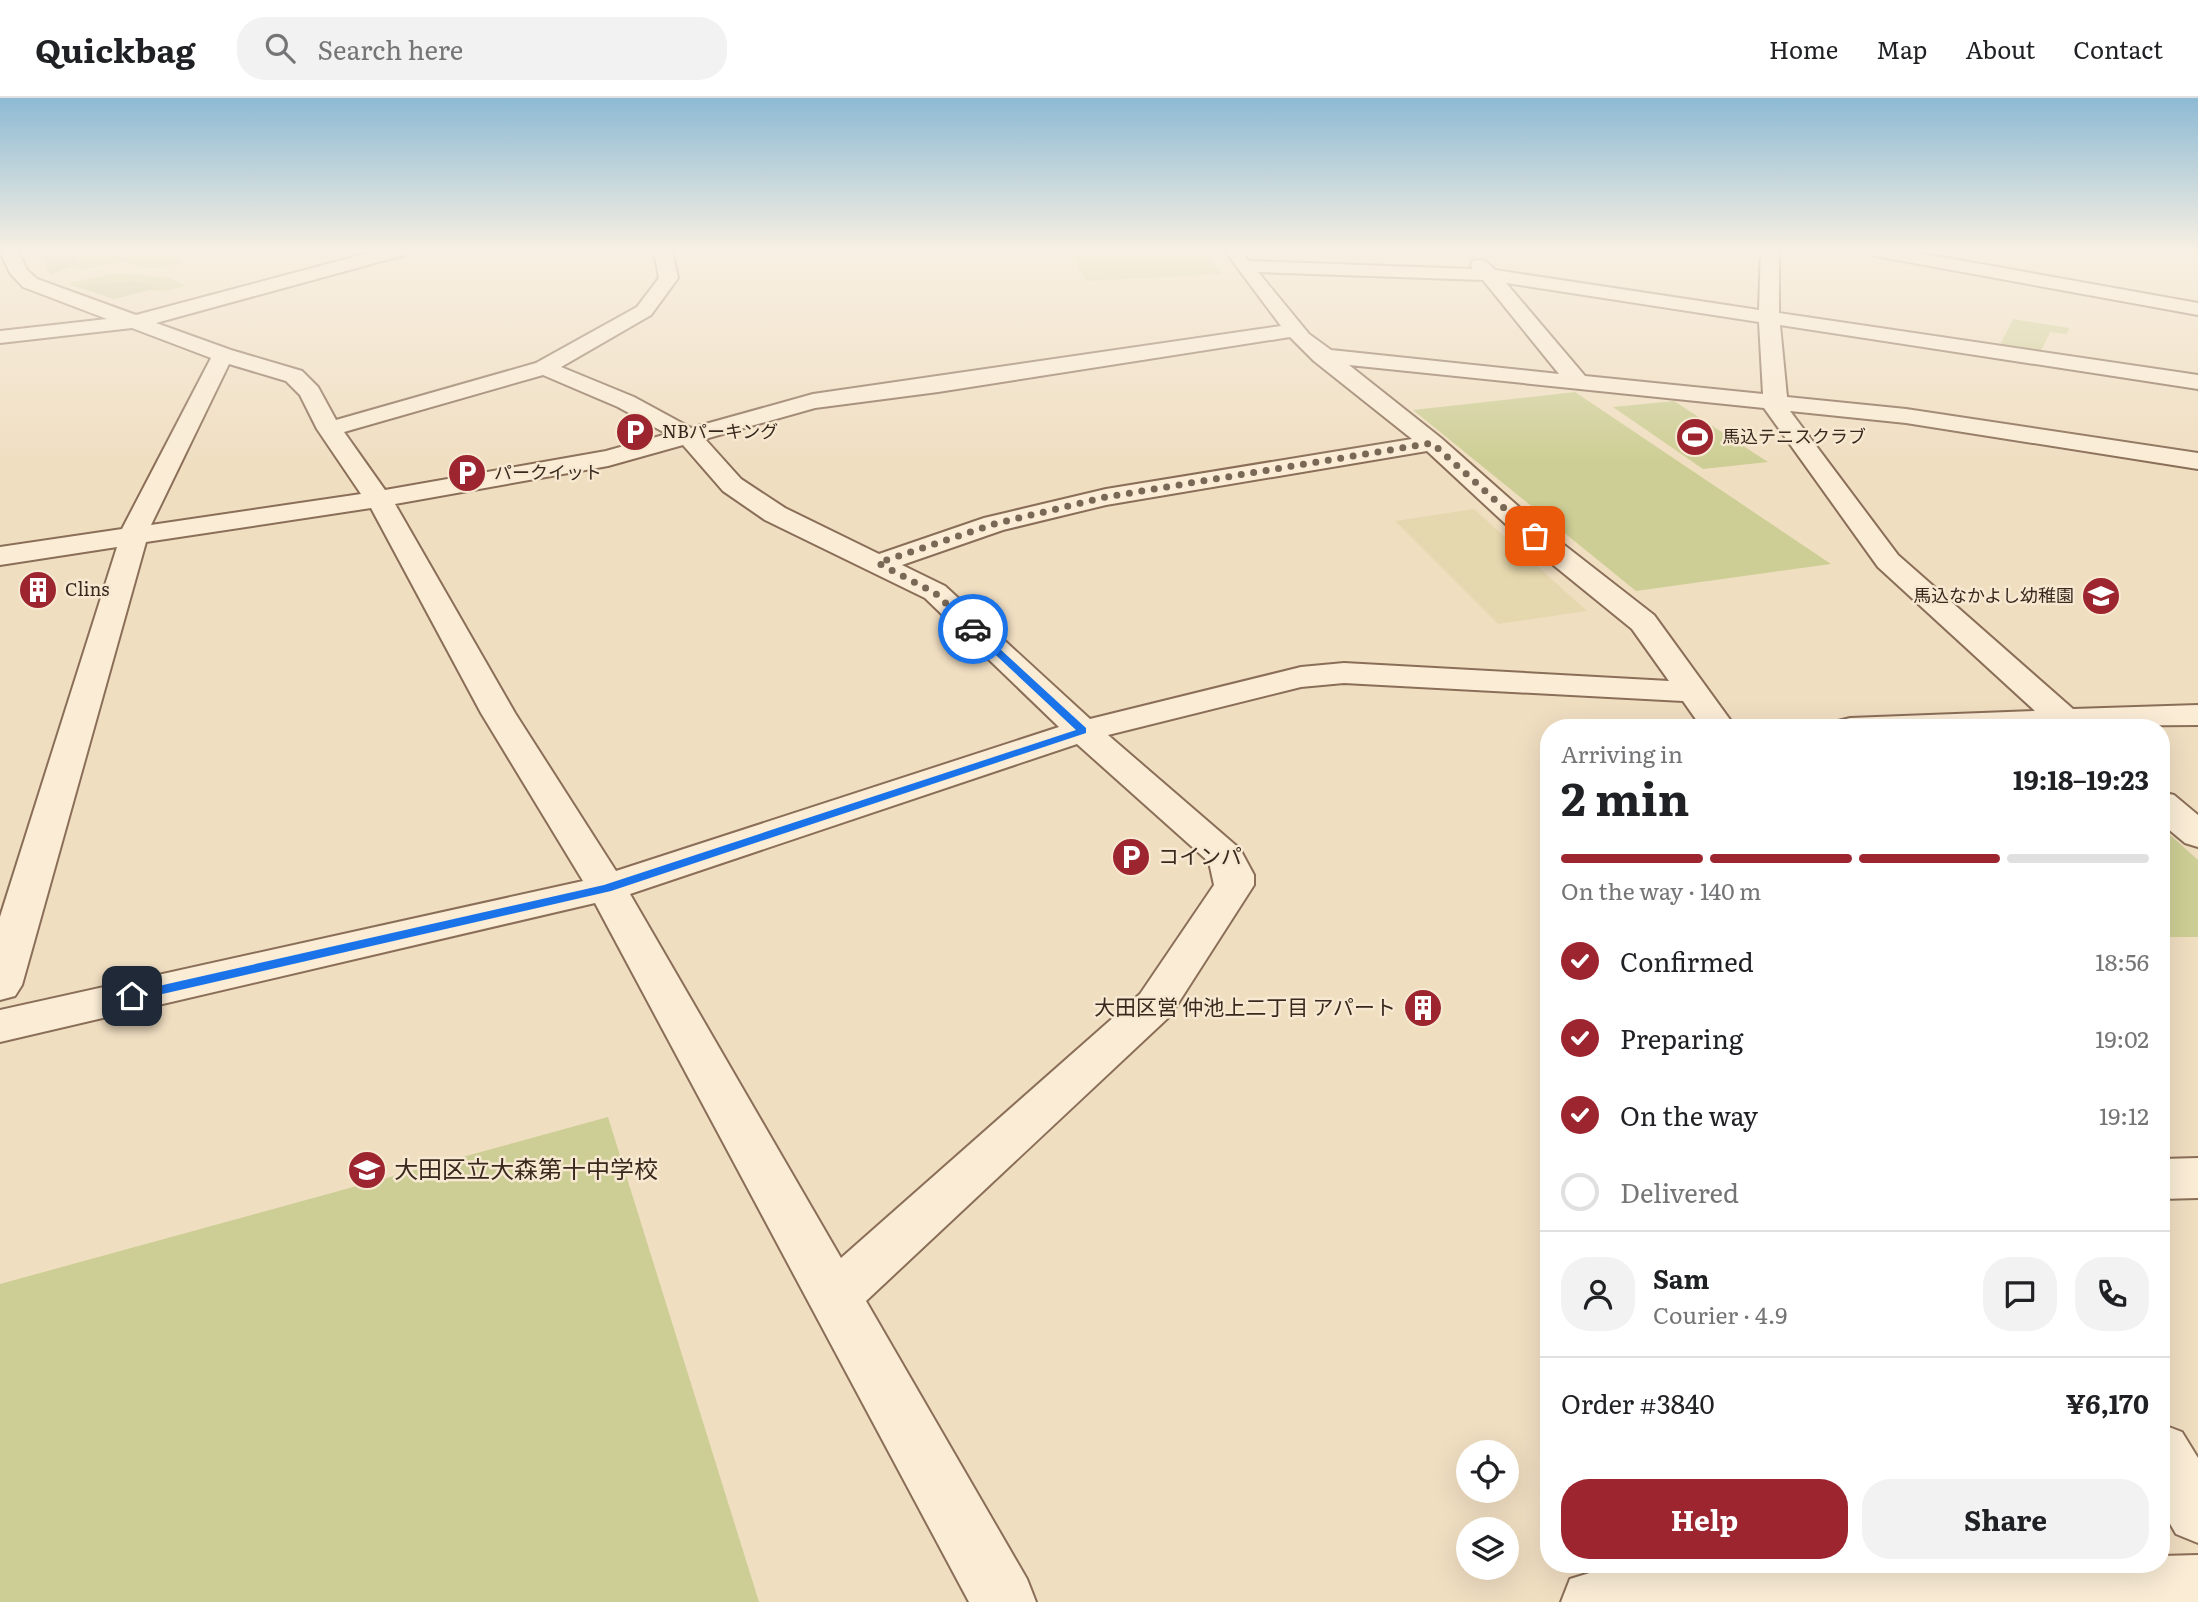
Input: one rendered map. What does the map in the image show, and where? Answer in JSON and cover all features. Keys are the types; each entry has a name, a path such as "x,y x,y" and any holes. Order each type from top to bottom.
{"street":[{"path":"0,337 138,321"},
{"path":"140,321 223,355 294,376 310,392 329,429 392,519 498,713 607,888 1004,1602"},
{"path":"329,429 544,368 626,321"},
{"path":"1286,321 1322,356 1432,443 1535,536 1643,622 1713,719"},
{"path":"1526,321 1578,382"},
{"path":"1769,321 1776,409 1888,561 2065,719"},
{"path":"1797,321 2198,382"},
{"path":"0,556 378,499 608,458 813,401 938,385 1293,330"},
{"path":"0,985 134,537 223,355"},
{"path":"1322,356 1906,416 2198,461"},
{"path":"544,368 626,402 690,437 732,485 775,514 935,593 1083,731 1226,858 1234,874 1234,885 1155,1004 835,1296"},
{"path":"878,563 994,524 1106,497 1432,443"},
{"path":"0,1026 607,888 1083,731 1326,673 1696,692"},
{"path":"2134,719 2198,715"},
{"path":"2170,811 2198,835"},
{"path":"2170,1179 2198,1178"},
{"path":"2170,1467 2198,1513"},
{"path":"1593,1602 1631,1594 2198,1587"}],"shaded area":[{"path":"1474,509 1587,611 1498,624 1395,521"}],"green space":[{"path":"2012,321 2069,328 2067,334 2050,332 2041,351 2000,345"},
{"path":"1575,392 1831,564 1636,591 1413,410"},
{"name":"馬込テニスクラブ","path":"1674,401 1768,462 1703,469 1613,407"},
{"path":"2170,835 2198,860 2198,937 2170,937"},
{"path":"608,1117 759,1602 0,1602 0,1284"}],"way so far":[{"path":"973,629 935,593 878,563 994,524 1106,497 1200,479 1432,443 1535,536"}],"place":[{"name":"NBパーキング","path":"635,432"},
{"name":"馬込テニスクラブ","path":"1695,437"},
{"name":"パークイット","path":"467,473"},
{"name":"Clins","path":"38,590"},
{"name":"馬込なかよし幼稚園","path":"2101,596"},
{"name":"コインパ","path":"1131,857"},
{"name":"大田区営 仲池上二丁目 アパート","path":"1423,1008"},
{"name":"大田区立大森第十中学校","path":"367,1170"}],"route":[{"path":"132,996 607,888 1083,731 973,629"}]}
